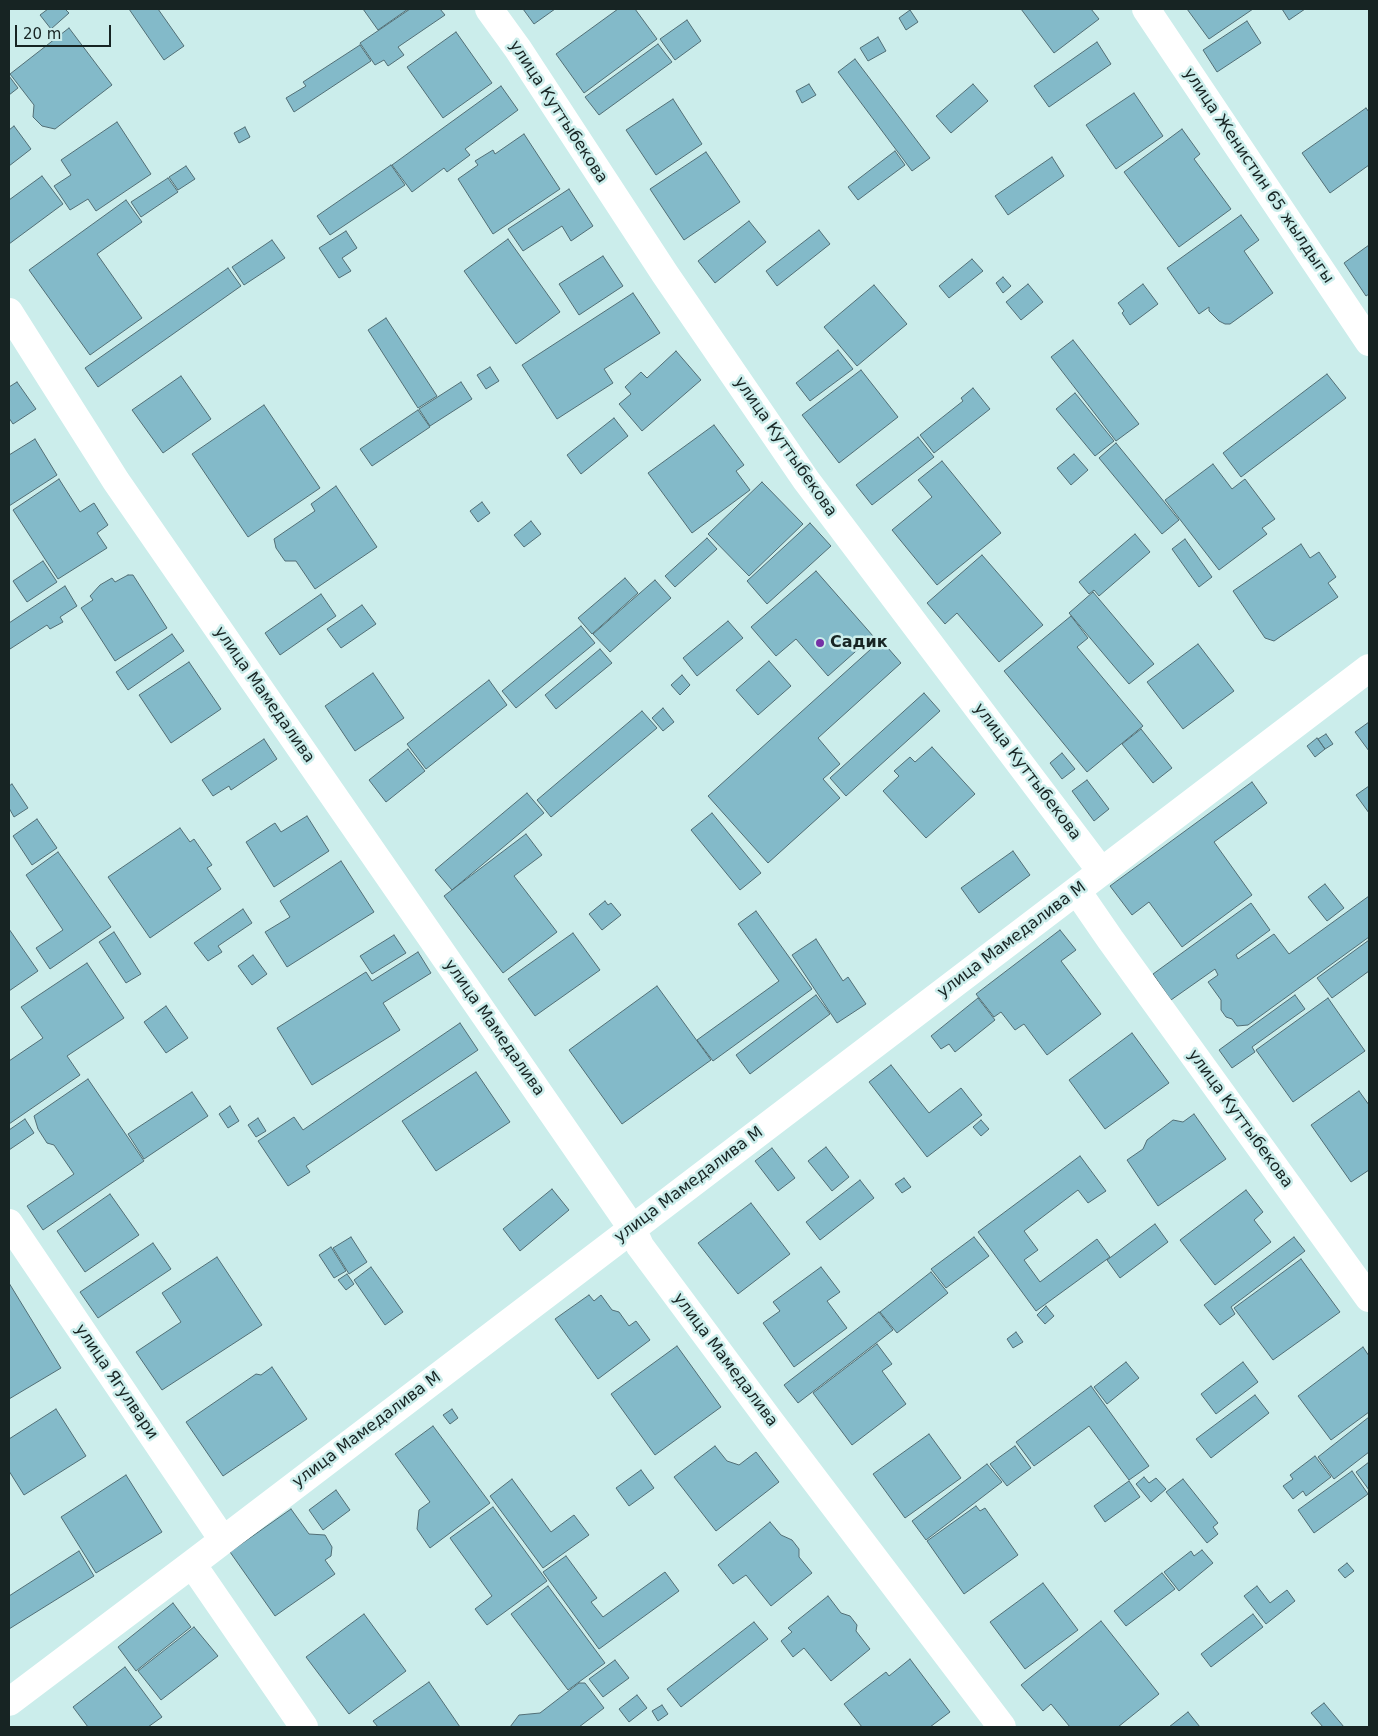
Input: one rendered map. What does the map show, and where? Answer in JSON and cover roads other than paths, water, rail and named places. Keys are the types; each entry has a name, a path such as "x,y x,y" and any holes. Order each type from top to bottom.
{"street":[{"name":"улица Куттыбекова","path":"490,9 665,274 806,480 1101,871"},
{"name":"улица Женистин 65 жылдыгы","path":"1146,9 1369,342"},
{"name":"улица Мамедалива","path":"9,312 116,481 632,1228 640,1246 1002,1727"},
{"name":"улица Мамедалива М","path":"9,1702 1369,668"},
{"name":"улица Куттыбекова","path":"1077,890 1110,939 1369,1298"},
{"name":"улица Ягулвари","path":"9,1223 223,1540"},
{"path":"192,1564 304,1727"}],"place":[{"name":"Садик","path":"820,643"}]}
